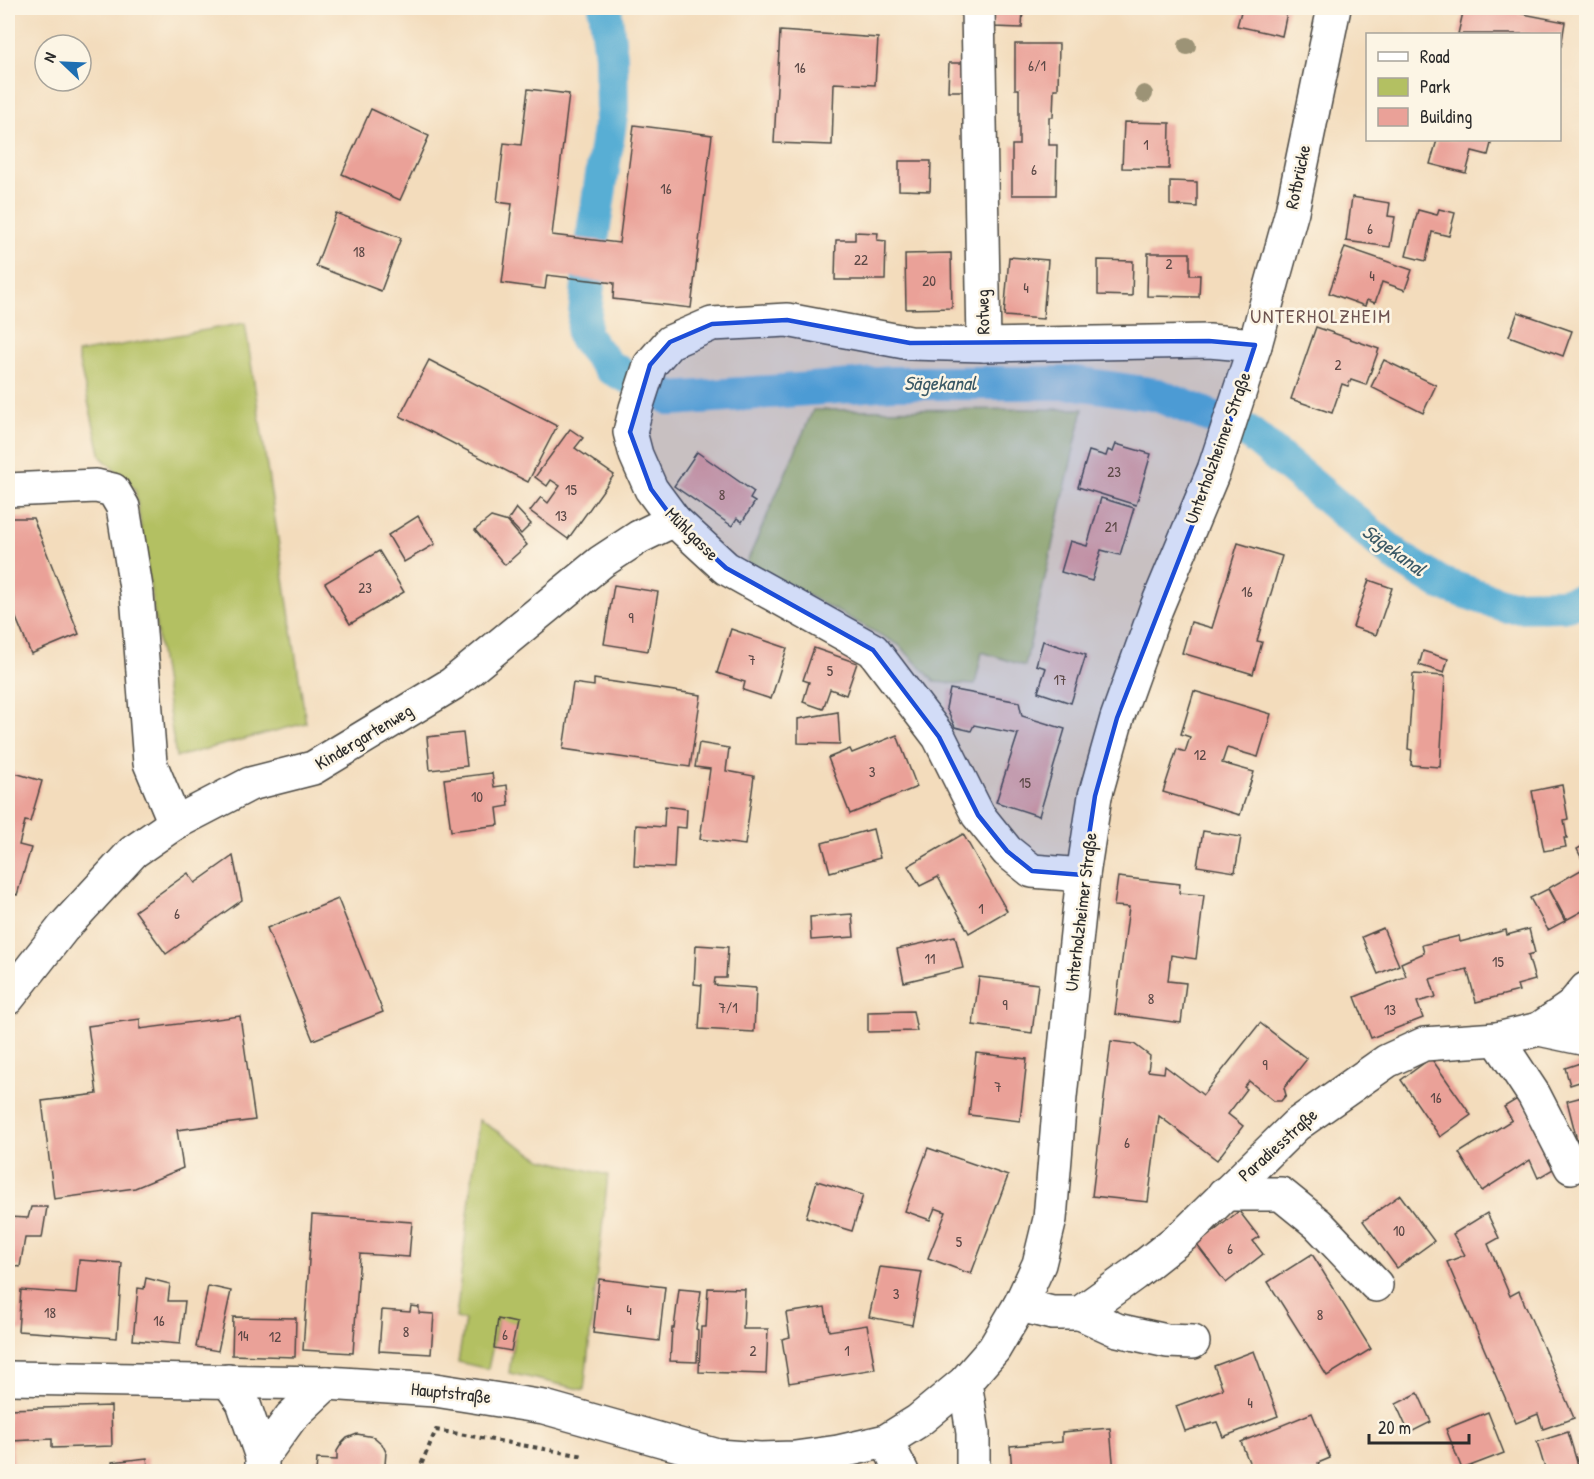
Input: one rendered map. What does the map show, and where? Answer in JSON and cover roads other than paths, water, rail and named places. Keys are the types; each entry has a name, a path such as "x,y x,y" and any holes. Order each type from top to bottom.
{"street":[{"name":"Rotweg","path":"978,8 984,345 1209,341 1255,345"},
{"name":"Rotbrücke","path":"1255,345 1292,210 1334,8"},
{"name":"Mühlgasse","path":"984,345 910,344 787,320 712,324 670,342 650,365 630,432 636,455 651,489 674,520 726,568 873,650 939,736 978,815 1007,851 1032,871 1083,875"},
{"name":"Unterholzheimer Straße","path":"886,1442 918,1421 965,1382 994,1349 1020,1305 1039,1264 1050,1219 1083,875 1095,796 1117,718 1156,609 1214,470 1255,345"},
{"path":"8,490 96,486 113,490 123,507 137,594 150,763 175,823"},
{"name":"Kindergartenweg","path":"8,998 63,928 133,852 175,823 250,784 313,768 444,689 488,656 601,562 639,537 674,520"},
{"name":"Paradiesstraße","path":"1080,1313 1186,1233 1296,1125 1387,1061 1424,1044 1497,1039 1539,1029 1571,1006 1587,990"},
{"name":"Paradiesstraße","path":"1539,1029 1587,1039"},
{"path":"1497,1039 1534,1095 1571,1167"},
{"path":"1224,1194 1281,1194 1318,1224 1376,1285"},
{"path":"1020,1305 1052,1313 1080,1313 1117,1330 1167,1341 1193,1342"},
{"name":"Hauptstraße","path":"9,1375 327,1383 435,1390 544,1407 718,1456 760,1459 795,1458 886,1442"},
{"path":"228,1382 243,1402 262,1464"},
{"path":"965,1382 973,1433 973,1472"},
{"path":"262,1464 291,1417 327,1383"},
{"path":"886,1442 902,1472"}],"waterway":[{"name":"Sägekanal","path":"605,8 611,56 612,109 593,234 583,335 609,367 672,399 893,383 1076,383 1157,395 1247,431 1398,557 1440,583 1507,606 1561,605 1586,600"}],"district":[{"name":"UNTERHOLZHEIM","path":"1321,316"}]}
